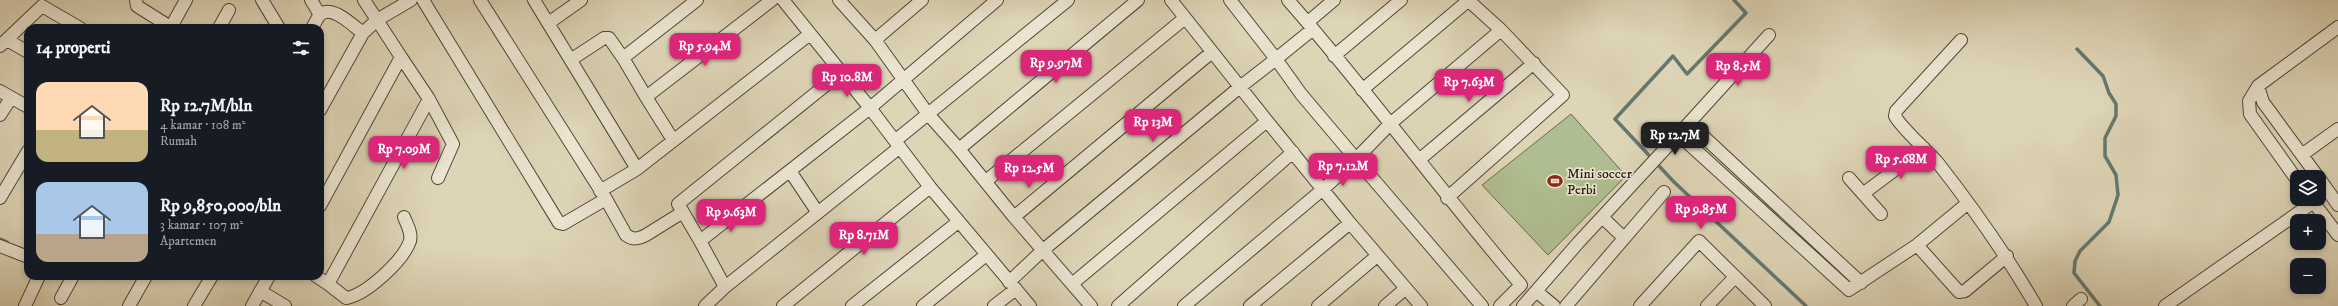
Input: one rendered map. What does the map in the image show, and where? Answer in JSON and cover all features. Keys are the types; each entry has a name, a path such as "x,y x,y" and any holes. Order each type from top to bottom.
{"street":[{"path":"136,0 137,6 164,24"},
{"path":"168,24 186,0"},
{"path":"262,0 277,24"},
{"path":"311,0 320,15"},
{"path":"364,0 429,99 454,144 438,178"},
{"path":"324,103 363,33 377,20 411,0"},
{"path":"423,0 559,223 563,224 637,169 810,34"},
{"path":"480,0 603,195 626,235 630,238 646,236 842,72"},
{"path":"534,0 550,22 637,169"},
{"path":"550,22 581,0"},
{"path":"623,58 697,0"},
{"path":"646,97 772,0"},
{"path":"783,0 842,72 958,222 1030,306"},
{"path":"875,40 922,0"},
{"path":"700,241 870,108 997,0"},
{"path":"705,306 725,287 818,213 898,144 928,114 1068,0"},
{"path":"959,149 1138,0"},
{"path":"1171,0 1322,190 1421,306"},
{"path":"1230,0 1301,94 1482,306"},
{"path":"1288,0 1419,160 1447,198 1521,285 1500,306"},
{"path":"994,306 1042,251 1276,59 1334,0"},
{"path":"1334,56 1401,0"},
{"path":"1362,90 1468,0 1501,30 1563,95 1447,198"},
{"path":"846,2 928,114 986,181 1042,251 1091,306"},
{"path":"24,51 3,43 42,3 74,24"},
{"path":"221,24 229,10"},
{"path":"314,24 320,15 327,11 334,12 363,33"},
{"path":"986,181 1185,18"},
{"path":"2290,170 2250,114 2249,100 2258,86 2338,27"},
{"path":"1184,306 1322,190 1356,159 1390,124 1501,30"},
{"path":"1523,306 1602,217 1679,135 1769,35"},
{"path":"572,59 606,38 623,58 673,140"},
{"path":"1961,40 1896,111 1896,119 1924,148 1968,203 2007,256 2036,306"},
{"path":"1014,217 1212,52"},
{"path":"324,199 401,58"},
{"path":"1419,160 1534,63"},
{"path":"2258,86 2263,102 2314,170"},
{"path":"0,91 24,105"},
{"path":"0,115 11,98"},
{"path":"328,284 429,99"},
{"path":"1072,284 1266,121"},
{"path":"1690,123 1861,283"},
{"path":"2302,154 2338,129"},
{"path":"1679,135 1848,290 1852,290 1917,245 1968,203"},
{"path":"1864,193 1924,148"},
{"path":"1118,306 1293,152"},
{"path":"0,198 24,159"},
{"path":"790,171 818,213"},
{"path":"1849,178 1864,193 1881,214"},
{"path":"783,306 930,187"},
{"path":"1566,306 1664,192"},
{"path":"2326,201 2338,205"},
{"path":"2165,306 2307,206"},
{"path":"2322,206 2338,235"},
{"path":"680,208 725,287"},
{"path":"322,280 346,298 355,297 370,287 392,265 410,241 411,232 404,217"},
{"path":"1602,217 1624,238"},
{"path":"852,306 958,222"},
{"path":"1250,306 1350,223"},
{"path":"1640,306 1702,237 1735,277 1765,306"},
{"path":"1917,245 1959,292 1965,291 2007,256"},
{"path":"0,246 24,255"},
{"path":"923,306 986,255"},
{"path":"1318,306 1377,256"},
{"path":"1707,306 1735,277"},
{"path":"25,306 37,280"},
{"path":"61,298 71,280"},
{"path":"129,306 144,280"},
{"path":"194,306 210,280"},
{"path":"252,306 266,280"},
{"path":"1385,306 1405,289"},
{"path":"260,291 285,306"},
{"path":"1536,291 1554,306"}],"green space":[{"name":"Mini soccer Perbi","path":"1571,114 1626,176 1548,255 1482,185"}],"waterway":[{"path":"1734,0 1746,13 1687,74 1673,56 1615,119 1674,182 1806,306"},
{"path":"2077,49 2103,76 2109,93 2116,104 2116,116 2105,138 2105,156 2116,175 2118,195 2109,222 2080,251 2075,261 2074,273 2100,306"},
{"path":"0,239 7,242"}],"place":[{"name":"Mini soccer Perbi","path":"1555,181"}]}
